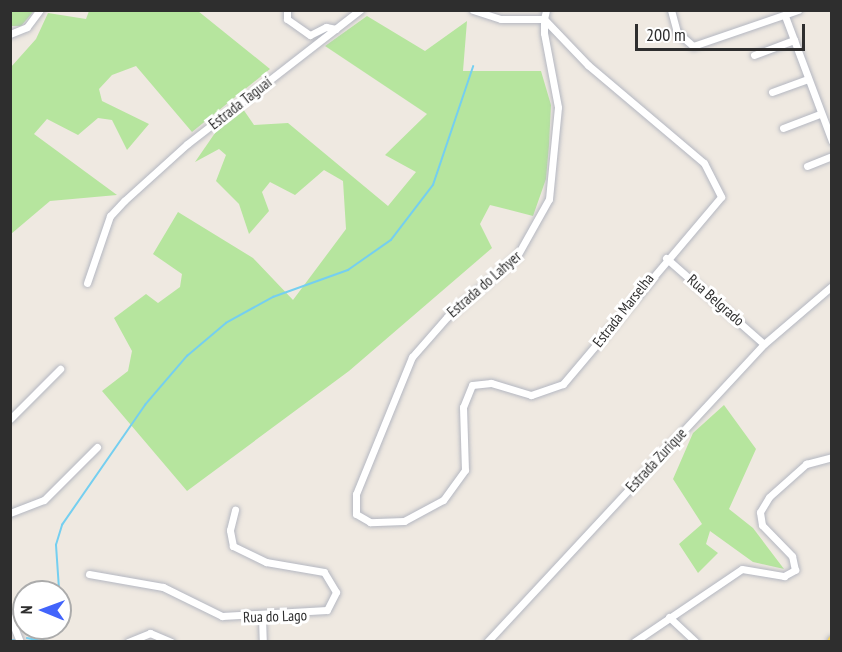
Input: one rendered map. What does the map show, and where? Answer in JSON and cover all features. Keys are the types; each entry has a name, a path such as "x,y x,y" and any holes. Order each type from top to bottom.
{"street":[{"path":"10,34 27,27 40,10"},
{"path":"287,10 287,19 310,35 326,27 336,29"},
{"name":"Estrada Taguaí","path":"87,283 110,216 124,201 352,14 360,10"},
{"path":"473,10 501,19 544,20"},
{"name":"Estrada do Lahyer","path":"360,519 354,507 361,476 423,342 517,256 549,199 558,107 544,20 546,10"},
{"path":"671,10 677,32 693,46 798,10"},
{"path":"785,16 831,141"},
{"name":"Estrada Marselha","path":"360,519 404,521 443,500 465,470 463,407 472,385 491,383 531,395 563,384 666,258 719,203 715,176 544,20"},
{"path":"754,55 794,40"},
{"path":"772,92 807,79"},
{"path":"783,128 820,114"},
{"path":"807,166 831,156"},
{"name":"Rua Belgrado","path":"666,258 764,344"},
{"name":"Estrada Zurique","path":"487,642 764,344 831,286"},
{"path":"10,419 60,369"},
{"path":"10,513 44,500 97,447"},
{"path":"634,642 742,569 784,576 795,570 792,556 762,525 760,512 769,496 806,464 831,457"},
{"name":"Rua do Lago","path":"89,574 163,586 213,614 262,618 321,613 334,601 335,585 315,568 242,552 230,538 235,510"},
{"path":"10,617 20,642"},
{"path":"669,617 696,642"},
{"path":"262,618 263,642"},
{"path":"128,642 150,633 171,642"}],"green space":[{"path":"11,11 34,11 21,26 11,26"},
{"path":"89,11 198,11 270,69 192,132 136,66 112,75 99,89 102,101 149,124 127,150 112,120 98,118 78,135 47,119 34,134 117,195 50,201 11,234 11,67 36,39 48,13 86,19"},
{"path":"367,16 425,51 467,21 463,71 541,71 551,105 549,145 546,179 533,216 490,205 480,224 492,248 349,371 187,491 102,391 128,371 132,351 114,318 146,294 158,303 180,287 182,274 153,254 178,212 253,258 293,300 346,229 343,181 324,170 295,195 270,182 262,192 269,211 249,234 239,204 216,181 226,155 219,149 195,162 215,133 243,109 254,125 288,123 388,206 416,172 385,155 427,114 325,46"},
{"path":"724,405 756,449 729,509 753,528 784,569 753,562 710,531 706,544 718,553 698,573 679,544 702,524 673,479 693,433"}],"waterway":[{"path":"58,580 56,545 62,525 145,405 187,356 226,323 273,297 348,270 391,240 433,185 473,67"},
{"path":"37,640 43,640"}]}
